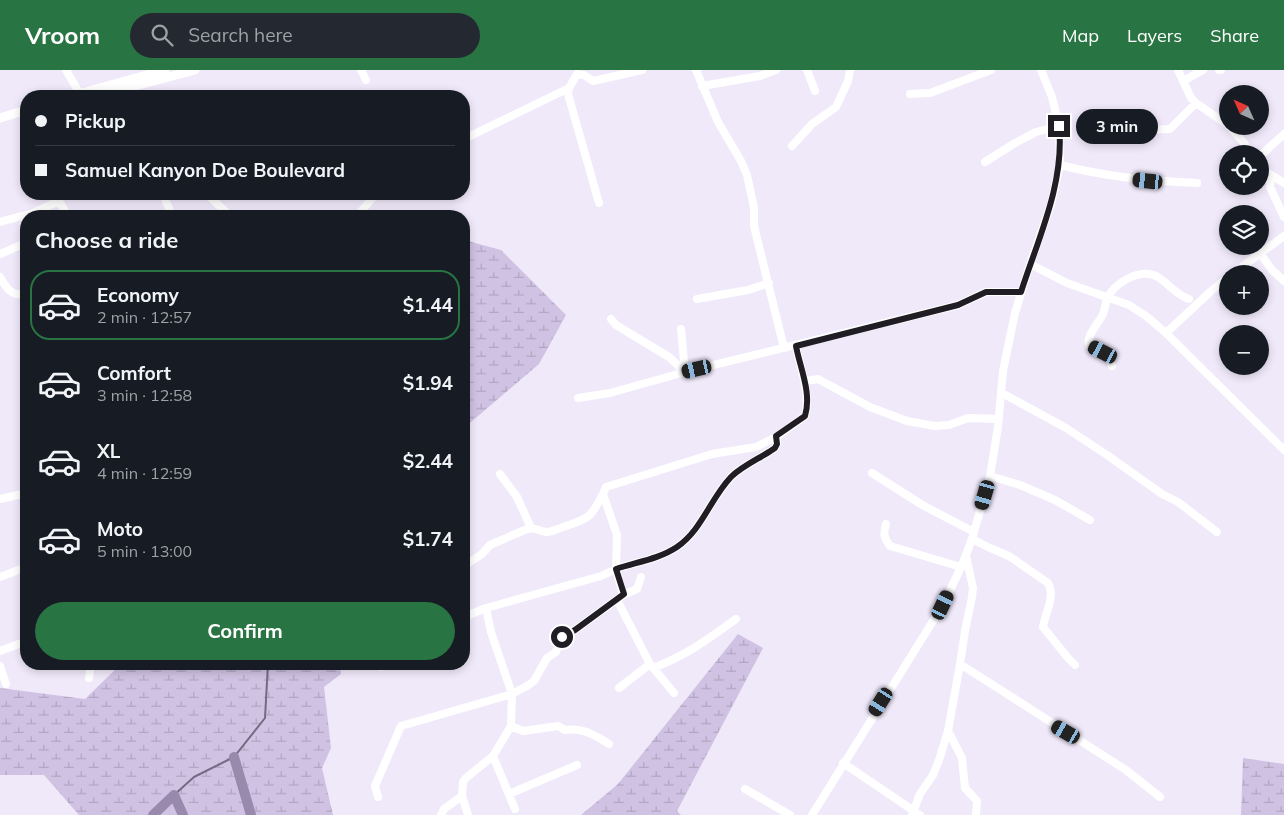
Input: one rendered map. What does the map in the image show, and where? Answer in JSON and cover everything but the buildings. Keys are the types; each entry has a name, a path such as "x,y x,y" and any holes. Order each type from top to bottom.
{"main road":[{"path":"94,90 165,70"},
{"path":"120,90 195,70"},
{"path":"0,118 20,112"},
{"path":"0,124 20,118"}],"street":[{"path":"66,70 74,90"},
{"path":"361,70 366,80"},
{"path":"599,202 568,94 569,88 577,74 584,75 593,82 642,70"},
{"path":"696,70 718,122 747,175 754,208 754,226 784,348"},
{"path":"702,86 760,76 776,70"},
{"path":"807,70 815,91"},
{"path":"792,146 812,124 836,106 848,81 850,70"},
{"path":"910,94 930,92 991,70"},
{"path":"812,815 842,764 943,605 966,556 973,536 990,476 1008,343 1021,292 1051,204 1060,166 1059,126 1052,97 1042,70"},
{"path":"1178,70 1191,98 1196,104 1219,120"},
{"path":"1183,81 1203,70"},
{"path":"470,136 569,88"},
{"path":"1145,130 1170,129 1196,104"},
{"path":"985,162 1036,132 1059,126"},
{"path":"1269,148 1284,134"},
{"path":"1236,135 1245,145"},
{"path":"1060,166 1108,176 1148,181 1197,183"},
{"path":"1284,182 1271,176 1270,187 1284,217"},
{"path":"38,210 53,200"},
{"path":"213,200 224,210"},
{"path":"362,210 371,200"},
{"path":"0,222 20,217"},
{"path":"1269,247 1284,236"},
{"path":"0,254 20,246"},
{"path":"1245,265 1259,255"},
{"path":"1261,255 1272,270 1284,281"},
{"path":"1030,264 1067,283 1133,308 1166,333 1284,450"},
{"path":"1112,366 1108,356 1090,345 1088,338 1103,313 1107,298 1121,284 1129,278 1142,273 1157,276 1178,294 1189,299"},
{"path":"0,277 12,292 16,295 20,294"},
{"path":"696,299 748,290 769,283"},
{"path":"1166,333 1219,285"},
{"path":"578,398 610,393 685,372 958,305 986,292 1021,292"},
{"path":"611,319 616,325 669,357 685,372"},
{"path":"681,329 685,372"},
{"path":"470,562 482,554 490,545 531,528 547,532 581,522 592,514 604,489 612,484 712,454 756,447 776,436 805,416 807,411 805,381 796,346"},
{"path":"805,381 818,379 870,407 907,421 935,426 949,425 968,418 999,419"},
{"path":"1002,393 1066,428 1162,494 1178,502 1217,532"},
{"path":"470,615 486,608 601,576 616,569 662,556 690,537 731,477 775,448 777,444 776,436"},
{"path":"872,473 990,548 1009,556 1048,583 1052,589 1052,598 1045,616 1044,627 1075,665"},
{"path":"500,474 516,497 531,528"},
{"path":"990,476 1020,485 1064,504 1090,520"},
{"path":"0,499 20,494"},
{"path":"603,494 616,535 616,569 624,594"},
{"path":"886,524 885,540 890,546 961,567"},
{"path":"842,764 915,814 920,794 933,775 948,731 973,588 966,556"},
{"path":"0,577 20,569"},
{"path":"378,797 375,786 401,726 512,694 527,686 534,681 547,658 556,652 558,642 564,634 575,630 624,594 637,589 641,577"},
{"path":"617,600 651,666 674,693"},
{"path":"468,815 462,796 463,782 493,756 511,726 512,694 491,632 486,608"},
{"path":"619,688 651,666 674,660 690,652 736,619"},
{"path":"0,651 20,644"},
{"path":"960,664 1126,770 1160,797"},
{"path":"0,666 6,684"},
{"path":"89,678 90,670"},
{"path":"511,726 523,732 558,726 565,730 575,728 596,735 610,744"},
{"path":"948,731 962,758 965,788 977,800 976,815"},
{"path":"493,756 515,809"},
{"path":"509,794 577,765"},
{"path":"745,789 790,815"},
{"path":"440,815 444,809 462,796"}],"green space":[{"path":"470,242 501,250 566,315 539,364 470,423"},
{"path":"738,634 763,648 677,811 681,815 581,815 618,784"},
{"path":"115,670 341,670 341,674 324,687 331,748 322,768 333,815 79,815 44,775 0,775 0,688 85,699"},
{"path":"1243,758 1284,764 1284,815 1241,815"}],"waterway":[{"path":"174,795 194,777 234,757 265,718 268,670"},
{"path":"234,757 251,815"},
{"path":"153,815 174,795 183,815"}],"route":[{"path":"562,637 571,630 575,630 624,594 616,569 662,556 690,537 731,477 775,448 777,444 776,436 799,422 805,416 807,411 805,381 796,346 958,305 986,292 1021,292 1051,204 1060,166 1061,138 1059,126"}]}
